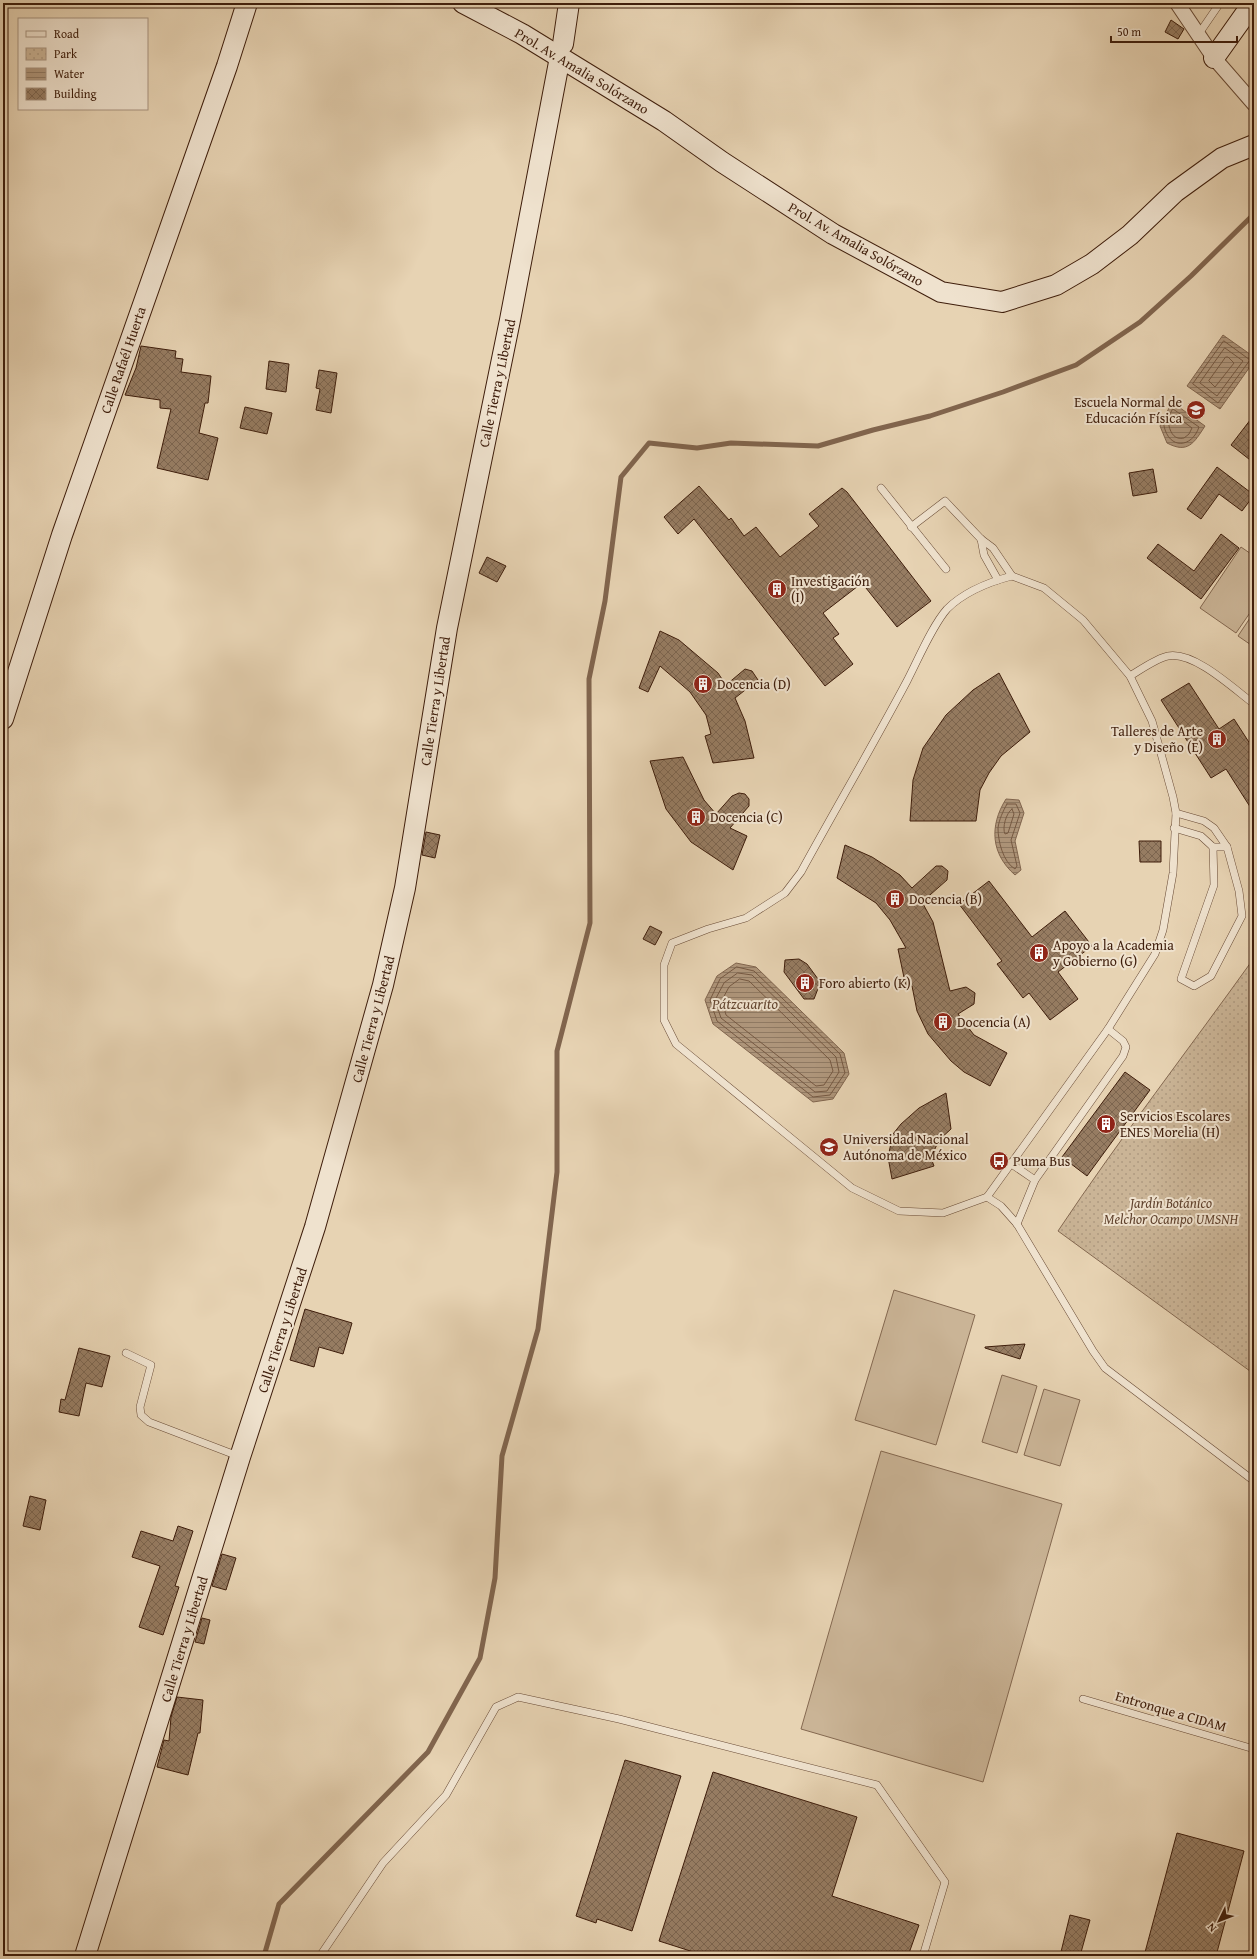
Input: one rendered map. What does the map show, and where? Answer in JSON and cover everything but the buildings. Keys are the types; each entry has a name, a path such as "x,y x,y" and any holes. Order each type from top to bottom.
{"street":[{"name":"Calle Rafaél Huerta","path":"3,719 62,535 224,73 246,3"},
{"name":"Prol. Av. Amalia Solórzano","path":"463,3 561,50 722,162 833,234 924,277 949,283 1005,290 1052,275 1087,254 1124,227 1168,185 1214,151 1254,136"},
{"path":"493,3 561,50"},
{"name":"Calle Tierra y Libertad","path":"85,1956 240,1457 316,1227 383,985 405,888 447,628 510,320 569,3"},
{"path":"1177,3 1214,58 1254,104"},
{"path":"1214,58 1253,3"},
{"name":"Prol. Av. Amalia Solórzano","path":"924,277 941,292 1002,302 1056,285 1092,264 1130,235 1175,192 1222,158 1254,146"}],"lane":[{"path":"1198,35 1220,3"},
{"path":"881,488 946,569"},
{"path":"911,527 945,501 981,539 993,548 1012,576 1044,588 1082,620 1130,676 1152,721 1176,813 1174,828 1173,874 1163,930 1155,954 1108,1029 1010,1163 987,1197 943,1213 899,1211 852,1188 676,1044 664,1020 664,965 672,943 708,929 746,918 785,893 801,872 908,680 928,640 947,609 969,593 998,580 1012,576"},
{"path":"981,539 984,555 998,580"},
{"path":"1130,676 1167,656 1181,655 1204,667 1254,704"},
{"path":"1176,813 1204,821 1214,828 1227,847 1240,891 1242,916 1211,976 1194,986 1181,979 1214,885 1213,847"},
{"path":"1174,828 1201,836 1213,847 1227,847"},
{"path":"1017,1224 1035,1180 1122,1056 1126,1047 1123,1040 1108,1029"},
{"path":"1010,1163 1035,1180"},
{"path":"987,1197 1000,1206 1017,1224 1093,1352 1105,1368 1254,1481"},
{"path":"126,1353 151,1365 140,1407 141,1415 149,1422 240,1457"},
{"path":"320,1956 383,1863 446,1795 496,1707 518,1697 619,1719 877,1785 945,1882 923,1956"},
{"name":"Entronque a CIDAM","path":"1083,1698 1253,1749"}],"green space":[{"path":"1241,547 1254,556 1254,607 1236,633 1200,608"},
{"path":"1254,612 1254,647 1238,636"},
{"name":"Jardín Botánico Melchor Ocampo UMSNH","path":"1254,958 1254,1374 1058,1231 1130,1128"},
{"path":"894,1290 975,1315 936,1445 855,1420"},
{"path":"1002,1375 1037,1386 1017,1453 982,1442"},
{"path":"1044,1389 1080,1400 1060,1466 1024,1455"},
{"path":"881,1451 1062,1504 983,1782 801,1729"}],"water":[{"path":"1223,335 1254,357 1254,361 1220,409 1187,386"},
{"path":"1172,402 1205,426 1194,442 1185,447 1174,446 1167,443 1160,426"},
{"path":"1006,799 1019,800 1024,813 1015,841 1021,870 1015,875 1001,858 995,839 997,819"},
{"name":"Pátzcuarito","path":"736,963 756,967 844,1053 849,1074 833,1099 813,1102 713,1024 705,1000 717,976"}],"waterway":[{"path":"264,1956 279,1904 428,1752 480,1658 495,1578 502,1456 538,1329 557,1172 557,1051 590,923 589,679 605,601 621,477 649,443 697,448 731,443 818,446 873,430 930,416 1003,392 1076,365 1140,322 1191,276 1254,214"}],"place":[{"name":"Escuela Normal de Educación Física","path":"1196,410"},
{"name":"Investigación (I)","path":"777,589"},
{"name":"Docencia (D)","path":"703,684"},
{"name":"Talleres de Arte y Diseño (E)","path":"1217,739"},
{"name":"Docencia (C)","path":"696,817"},
{"name":"Docencia (B)","path":"895,899"},
{"name":"Apoyo a la Academia y Gobierno (G)","path":"1039,953"},
{"name":"Foro abierto (K)","path":"805,983"},
{"name":"Docencia (A)","path":"943,1022"},
{"name":"Servicios Escolares ENES Morelia (H)","path":"1106,1124"},
{"name":"Universidad Nacional Autónoma de México","path":"829,1147"},
{"name":"Puma Bus","path":"999,1161"}]}
